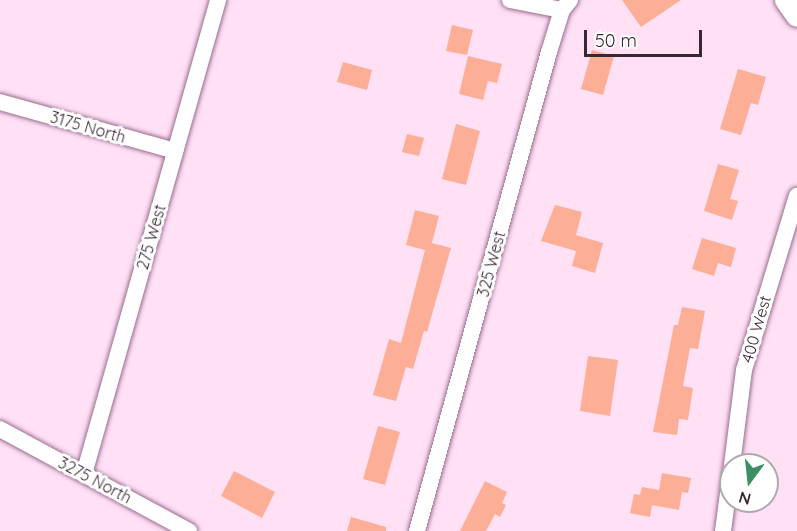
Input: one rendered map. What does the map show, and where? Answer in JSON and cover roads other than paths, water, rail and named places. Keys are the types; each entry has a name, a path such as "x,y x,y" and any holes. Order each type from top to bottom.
{"street":[{"name":"275 West","path":"84,474 218,0"},
{"path":"510,0 566,5"},
{"path":"786,0 797,16"},
{"name":"325 West","path":"417,531 566,5"},
{"name":"3175 North","path":"0,102 175,151"},
{"name":"400 West","path":"734,453 744,370 797,196"},
{"name":"3275 North","path":"0,429 189,531"},
{"path":"723,531 725,513"}]}
